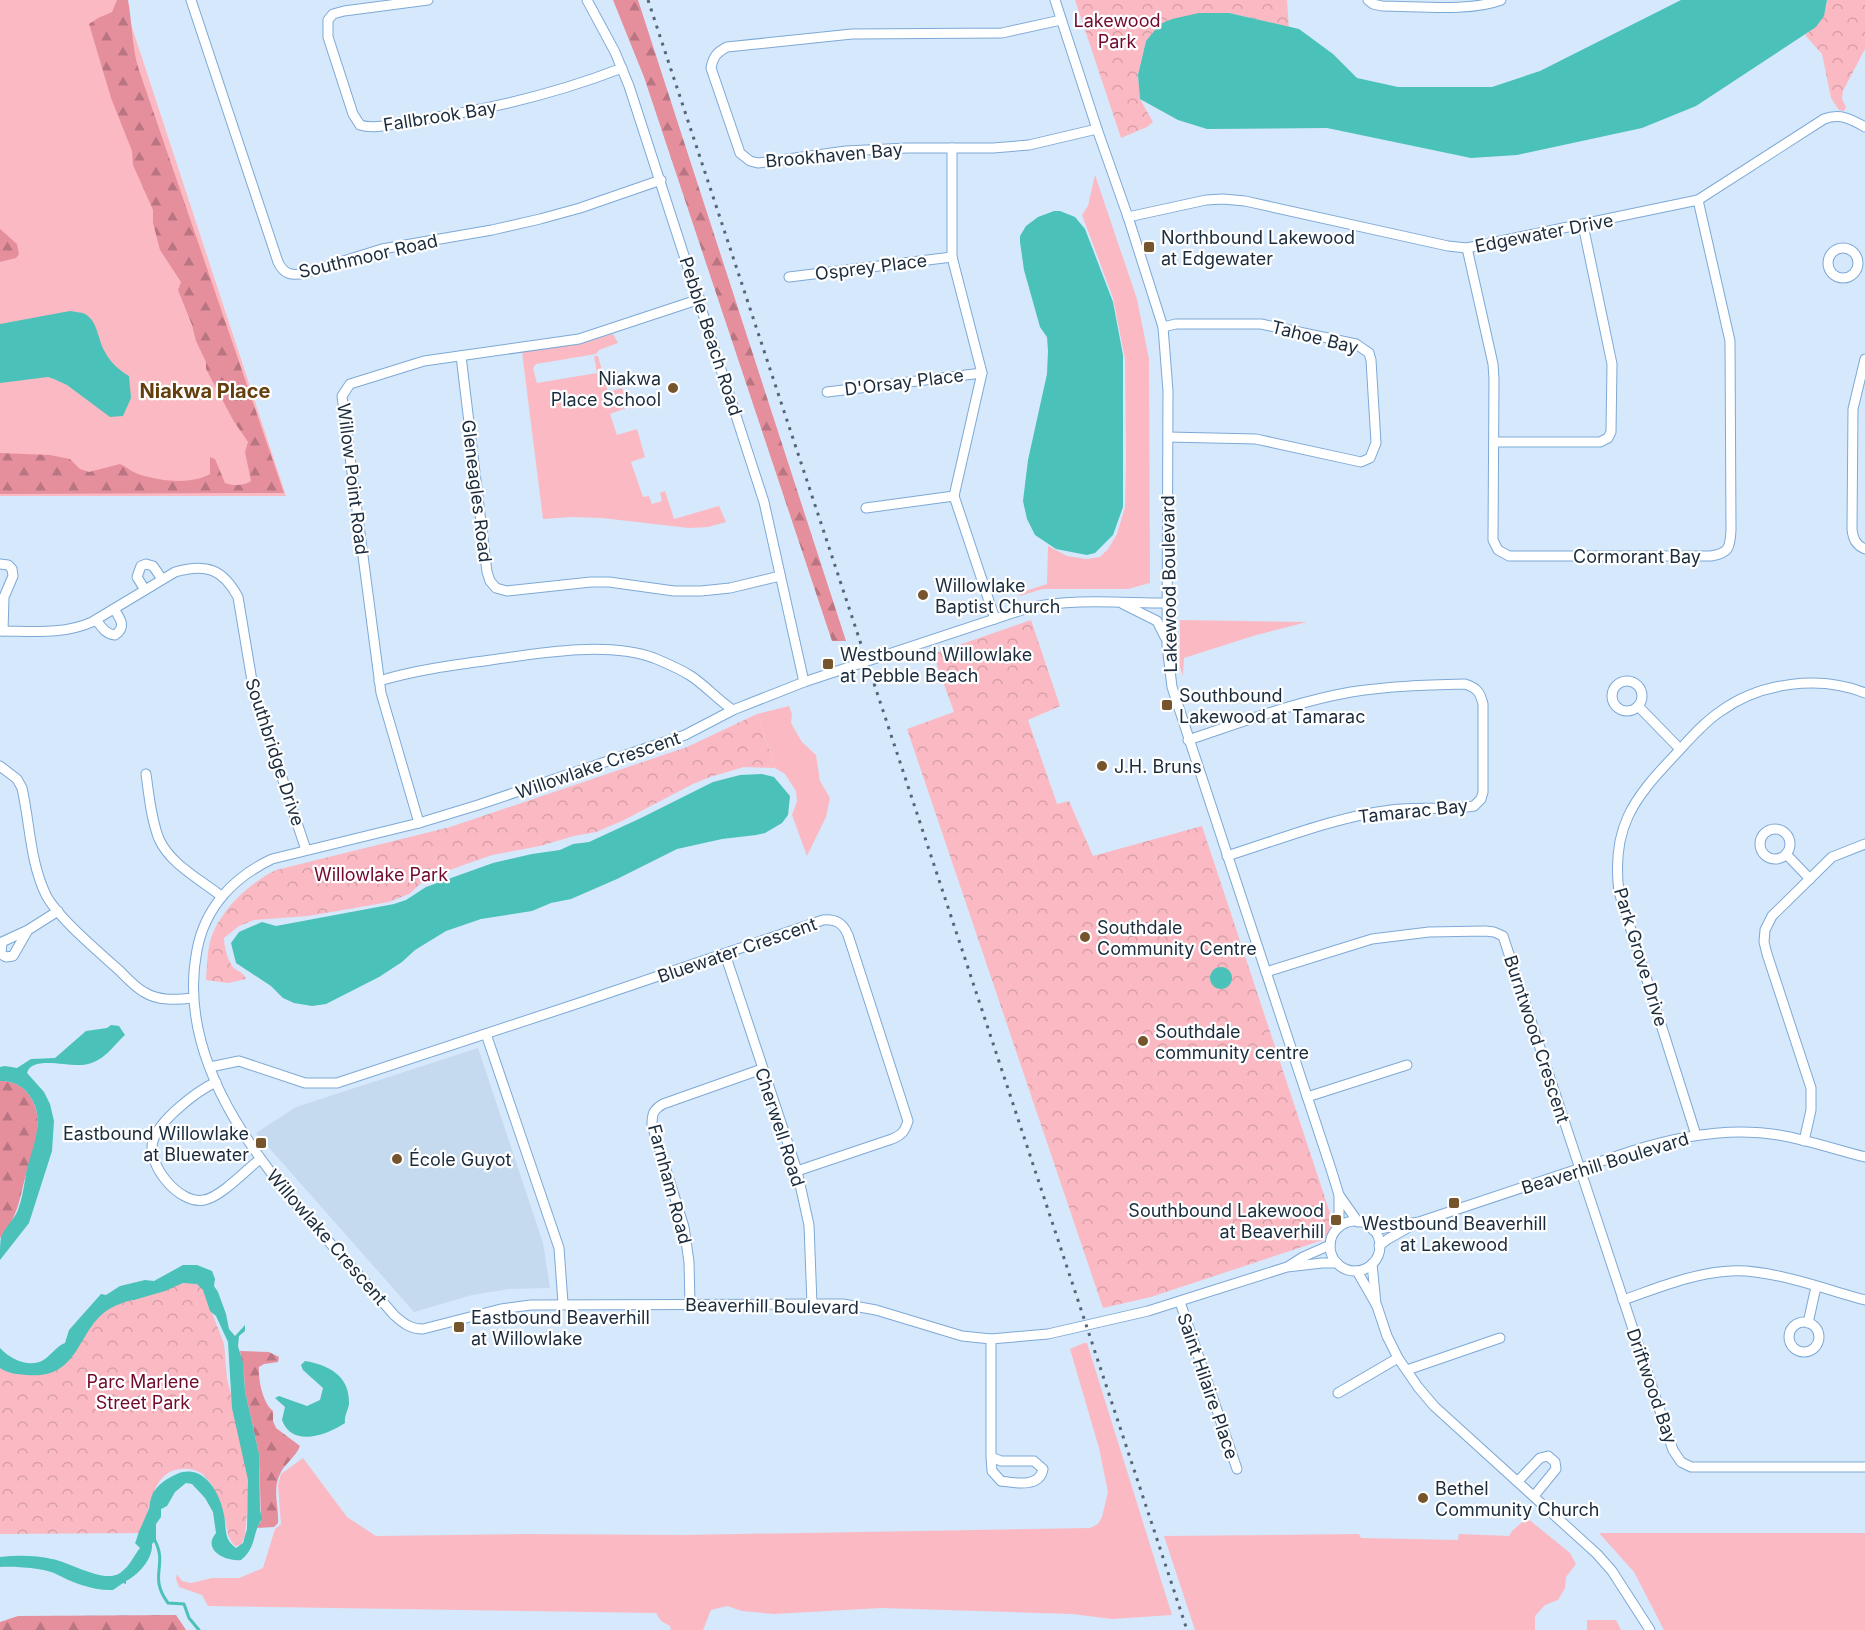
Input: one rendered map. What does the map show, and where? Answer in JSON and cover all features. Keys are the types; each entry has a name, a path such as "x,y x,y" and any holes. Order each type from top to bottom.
{"street":[{"name":"Southmoor Road","path":"191,0 278,262 288,274 305,273 382,249 492,230 540,219 661,180"},
{"name":"Fallbrook Bay","path":"428,0 344,11 333,14 328,20 328,37 353,114 360,125 374,126 500,107 562,90 622,68"},
{"name":"Pebble Beach Road","path":"587,0 622,68 700,300 764,502 804,682"},
{"name":"Lakewood Boulevard","path":"1055,0 1163,327 1167,370 1167,645 1172,687 1339,1195 1340,1227"},
{"path":"1368,0 1382,6 1425,6 1481,5 1501,0"},
{"name":"Brookhaven Bay","path":"1061,20 1002,33 852,34 727,47 718,51 711,68 740,153 750,161 758,162 846,151 993,148 1029,145 1096,129"},
{"name":"Edgewater Drive","path":"1128,217 1206,200 1245,201 1437,244 1467,248 1698,200 1824,119 1831,116 1847,117 1865,127"},
{"path":"952,148 952,257 982,373 954,496 995,619"},
{"name":"Cormorant Bay","path":"1467,248 1493,363 1494,546 1509,556 1711,556 1722,554 1730,544 1731,530 1730,341 1698,200"},
{"path":"1495,442 1600,442 1608,438 1611,432 1612,364 1583,225"},
{"name":"Osprey Place","path":"789,277 952,257"},
{"path":"1856,271 1865,276"},
{"name":"Willow Point Road","path":"419,824 385,712 379,681 342,396 350,384 424,361 579,339 700,300"},
{"name":"Tahoe Bay","path":"1163,327 1176,324 1261,324 1356,344 1364,348 1371,360 1376,443 1370,458 1361,462 1256,439 1167,437"},
{"name":"Gleneagles Road","path":"460,356 487,572 496,588 507,591 571,583 609,582 674,591 701,591 730,588 780,576"},
{"path":"1865,360 1853,409 1851,529 1858,546 1865,549"},
{"name":"D'Orsay Place","path":"827,392 982,373"},
{"path":"866,508 954,496"},
{"path":"0,564 8,565 12,569 13,576 2,593 2,631"},
{"path":"145,590 137,577 141,566 146,564 153,566 162,579"},
{"name":"Southbridge Drive","path":"2,631 63,631 78,628 96,620 176,572 191,567 206,568 221,574 232,586 241,608 248,666 254,693 306,850"},
{"path":"1120,603 1157,621 1167,645"},
{"name":"Willowlake Crescent","path":"394,1315 295,1203 260,1159 231,1114 210,1066 201,1038 193,999 193,969 203,928 221,896 241,877 254,867 272,859 419,824 686,735 733,710 804,682 1045,604 1167,603"},
{"path":"96,620 109,634 115,635 120,632 122,621 114,609"},
{"path":"379,681 412,671 551,652 598,650 638,654 662,662 690,675 733,710"},
{"name":"Tamarac Bay","path":"1188,740 1294,705 1349,692 1395,686 1465,684 1475,687 1480,693 1483,704 1483,792 1481,799 1474,806 1392,810 1364,815 1337,821 1227,856"},
{"name":"Park Grove Drive","path":"1696,1135 1619,892 1617,873 1619,842 1627,816 1647,785 1680,749 1720,711 1750,695 1770,688 1789,685 1836,685 1865,693"},
{"path":"1638,706 1680,749"},
{"path":"0,766 17,779 22,788 37,869 47,898 85,939 143,992 158,999 193,999"},
{"path":"146,774 154,823 160,841 172,857 221,896"},
{"path":"1804,1141 1811,1110 1811,1088 1764,942 1765,930 1772,916 1832,856 1865,844"},
{"path":"1786,854 1810,879"},
{"path":"28,930 58,911"},
{"name":"Bluewater Crescent","path":"210,1066 238,1061 305,1083 337,1083 831,919 839,922 844,928 908,1121 901,1135 892,1140 797,1171"},
{"name":"Burntwood Crescent","path":"1266,972 1372,939 1398,934 1485,931 1503,936 1580,1168"},
{"name":"Cherwell Road","path":"725,954 797,1171 809,1225 812,1304"},
{"path":"486,1034 559,1248 563,1303"},
{"path":"1307,1097 1407,1065"},
{"name":"Farnham Road","path":"690,1303 689,1262 684,1227 652,1125 652,1115 655,1108 663,1104 762,1069"},
{"name":"Willowlake Crescent","path":"216,1082 197,1093 157,1131 152,1150 153,1157 177,1193 185,1198 205,1200 217,1194 260,1159"},
{"name":"Beaverhill Boulevard","path":"1373,1230 1419,1222 1664,1141 1696,1135 1745,1133 1778,1135 1865,1157"},
{"name":"Driftwood Bay","path":"1580,1168 1673,1450 1681,1462 1691,1467 1865,1467"},
{"name":"Lakewood Boulevard","path":"1339,1195 1358,1222"},
{"path":"1349,1222 1358,1222 1373,1230 1379,1252 1365,1269 1348,1270 1337,1263 1330,1251 1330,1245 1334,1233 1340,1227 1349,1222"},
{"name":"Beaverhill Boulevard","path":"1379,1246 1419,1222"},
{"name":"Beaverhill Boulevard","path":"1287,1267 1330,1245"},
{"name":"Beaverhill Boulevard","path":"394,1315 414,1329 423,1329 501,1309 563,1303 843,1304 890,1313 962,1336 991,1339 1048,1334 1180,1302 1287,1267 1337,1263"},
{"path":"1372,1263 1377,1306"},
{"path":"1623,1300 1681,1280 1732,1270 1758,1272 1865,1300"},
{"path":"1357,1271 1377,1306 1398,1358 1434,1406 1597,1554 1612,1571 1650,1630"},
{"path":"1808,1323 1816,1287"},
{"name":"Saint Hilaire Place","path":"1180,1302 1237,1469"},
{"path":"1407,1370 1500,1338"},
{"path":"991,1339 991,1457 992,1471 1001,1481 1032,1482 1039,1480 1042,1474 1043,1469 1034,1461 1001,1461 991,1457"},
{"path":"1338,1393 1398,1358"},
{"path":"1518,1481 1540,1458 1548,1456 1555,1462 1556,1469 1534,1496"},
{"path":"1634,1605 1641,1630"}],"shaded area":[{"path":"1681,0 1827,0 1824,16 1816,27 1696,106 1642,128 1517,155 1471,158 1327,128 1207,129 1178,120 1140,99 1138,75 1146,41 1160,24 1199,13 1229,13 1299,29 1333,54 1357,78 1398,87 1492,87 1540,71"},
{"path":"1054,211 1075,217 1085,229 1113,302 1123,355 1123,507 1113,535 1095,553 1087,555 1056,549 1035,535 1027,519 1023,501 1028,460 1047,374 1048,351 1047,337 1040,327 1024,270 1020,236 1026,226 1038,217"},
{"path":"70,311 83,313 93,321 107,356 129,376 131,398 123,416 110,417 67,385 48,377 0,383 0,324"},
{"path":"762,774 774,777 790,796 788,815 782,823 765,833 677,849 571,899 551,903 532,911 481,919 446,931 415,950 402,962 379,977 326,1004 312,1006 294,1003 283,998 271,986 236,963 231,943 239,932 262,922 276,926 394,904 406,900 426,887 493,863 589,842 713,782 740,775"},
{"path":"1221,967 1229,970 1232,978 1229,986 1221,989 1213,986 1210,978 1213,970"},
{"path":"111,1025 119,1026 125,1035 94,1062 81,1065 37,1064 30,1067 27,1073 44,1092 50,1104 54,1121 52,1151 29,1223 0,1260 1,1237 19,1206 38,1121 32,1100 25,1090 13,1083 0,1081 0,1067 17,1068 31,1059 55,1058 86,1031 107,1028"},
{"name":"École Guyot","path":"478,1048 543,1243 550,1288 509,1289 472,1295 414,1312 256,1133 296,1107"},
{"path":"183,1265 197,1265 212,1271 215,1279 214,1286 226,1314 229,1329 235,1336 245,1325 245,1331 239,1336 238,1346 259,1454 262,1519 250,1550 241,1560 234,1560 222,1557 213,1549 212,1539 216,1533 213,1512 205,1498 192,1484 186,1483 175,1492 167,1506 161,1509 161,1517 156,1524 156,1540 152,1544 152,1550 144,1566 126,1581 126,1584 123,1583 113,1590 83,1585 44,1570 0,1567 0,1557 26,1556 52,1559 105,1576 120,1573 140,1548 135,1543 154,1492 168,1479 186,1472 202,1476 209,1482 219,1497 229,1541 236,1548 243,1543 247,1529 248,1480 232,1408 228,1342 216,1316 210,1311 203,1290 197,1284 183,1283 165,1291 117,1305 103,1313 93,1324 70,1360 60,1369 46,1374 27,1375 10,1373 0,1368 0,1348 21,1362 39,1362 65,1343 69,1330 101,1294 106,1295 120,1286 145,1280 154,1281"},
{"path":"305,1361 322,1365 336,1373 346,1386 348,1394 349,1404 345,1423 320,1435 302,1436 287,1429 282,1420 285,1407 275,1398 279,1396 307,1406 320,1400 323,1388 303,1370 301,1365"}],"green space":[{"path":"0,0 123,0 286,496 0,496"},
{"path":"117,0 128,0 138,67 284,493 0,494 0,453 50,455 70,459 80,469 89,472 120,464 141,475 176,481 194,480 210,474 210,457 215,459 225,483 238,485 251,481 245,452 248,442 233,420 206,369 206,362 178,290 181,282 160,250 153,223 153,210 133,165 132,151 111,98 89,24 112,12"},
{"path":"613,0 638,0 846,641 832,641 644,77"},
{"name":"Lakewood Park","path":"1075,0 1287,0 1289,30 1273,23 1229,13 1146,41 1138,75 1140,99 1153,122 1121,138"},
{"path":"1827,0 1865,0 1865,49 1843,91 1842,99 1846,107 1844,111 1839,110 1831,98 1822,54 1805,35 1820,20"},
{"path":"1095,175 1137,299 1149,359 1150,583 1128,589 1042,589 1020,596 1019,593 1047,584 1048,546 1067,556 1087,559 1100,557 1117,534 1125,507 1125,359 1113,298 1082,215 1088,206"},
{"path":"0,229 17,244 19,254 16,258 0,262"},
{"path":"613,334 618,343 599,350 596,354 536,364 533,368 537,383 597,373 594,356 598,356 608,392 622,388 629,407 610,414 617,435 637,429 645,457 631,462 643,497 649,496 652,504 662,501 660,493 665,491 674,519 719,506 726,522 708,527 689,528 602,518 543,519 522,352 576,344"},
{"name":"Southdale community centre","path":"1031,620 1060,706 1028,720 1057,804 1069,801 1093,856 1202,826 1334,1225 1326,1239 1151,1297 1103,1308 907,729 954,712 933,654"},
{"path":"1180,620 1307,622 1184,658 1183,676 1180,667"},
{"path":"789,706 792,714 791,723 802,742 816,755 820,781 830,798 826,817 807,856 792,815 797,801 796,791 785,774 775,768 757,714"},
{"name":"Willowlake Park","path":"757,714 775,768 744,767 710,777 596,832 492,855 427,878 409,894 389,902 308,916 254,920 239,926 224,938 230,962 246,979 228,983 206,980 210,942 227,909 255,883 276,870 450,827 687,747"},
{"path":"0,1081 13,1083 25,1090 32,1099 38,1120 36,1141 18,1206 12,1221 0,1238"},
{"name":"Parc Marlene Street Park","path":"198,1276 224,1344 227,1379 250,1477 245,1536 241,1545 235,1546 230,1539 218,1498 209,1481 203,1474 186,1469 175,1470 161,1480 152,1497 144,1533 0,1534 0,1367 51,1368 98,1310"},
{"path":"1087,1343 1172,1615 1112,1619 1072,1614 881,1608 774,1614 742,1611 727,1606 711,1610 703,1630 671,1630 670,1626 661,1621 656,1613 208,1606 202,1595 179,1587 176,1579 177,1574 182,1581 191,1583 212,1578 239,1578 263,1568 275,1529 281,1524 278,1485 281,1474 303,1458 347,1517 376,1536 683,1535 1090,1528 1098,1524 1102,1517 1108,1492 1099,1448 1070,1349"},
{"path":"240,1351 269,1352 279,1357 278,1362 259,1367 260,1385 266,1403 273,1411 276,1428 300,1446 282,1470 278,1480 276,1492 278,1523 274,1527 257,1528 261,1521 259,1454 245,1391"},
{"path":"1527,1518 1570,1553 1576,1564 1566,1577 1565,1588 1558,1600 1545,1605 1535,1616 1535,1630 1195,1630 1164,1536 1359,1534 1361,1538 1458,1540 1459,1534 1509,1536"},
{"path":"1599,1533 1865,1533 1865,1630 1664,1630 1634,1572"},
{"path":"176,1615 186,1630 0,1630 0,1622 18,1616"},
{"path":"1587,1620 1616,1620 1621,1630 1587,1630"}],"waterway":[{"path":"153,1537 160,1555 159,1585 162,1593 168,1603 184,1604 189,1618 199,1630"}],"railway":[{"path":"648,0 1187,1630"}],"place":[{"name":"Northbound Lakewood at Edgewater","path":"1149,247"},
{"name":"Niakwa Place School","path":"673,388"},
{"name":"Willowlake Baptist Church","path":"923,595"},
{"name":"Westbound Willowlake at Pebble Beach","path":"828,664"},
{"name":"Southbound Lakewood at Tamarac","path":"1167,705"},
{"name":"J.H. Bruns","path":"1102,766"},
{"name":"Southdale Community Centre","path":"1085,937"},
{"name":"Southdale community centre","path":"1143,1041"},
{"name":"Eastbound Willowlake at Bluewater","path":"261,1143"},
{"name":"École Guyot","path":"397,1159"},
{"name":"Westbound Beaverhill at Lakewood","path":"1454,1203"},
{"name":"Southbound Lakewood at Beaverhill","path":"1336,1220"},
{"name":"Eastbound Beaverhill at Willowlake","path":"459,1327"},
{"name":"Bethel Community Church","path":"1423,1498"}],"district":[{"name":"Niakwa Place","path":"205,391"}]}
